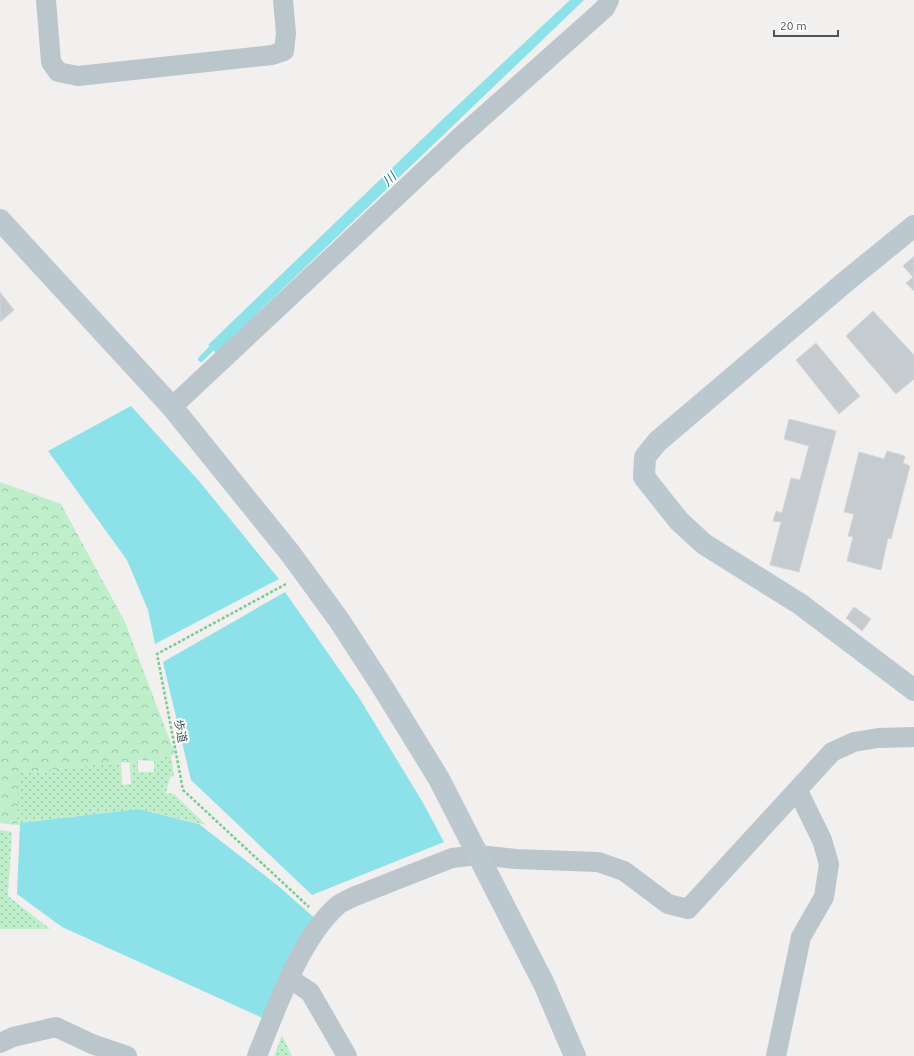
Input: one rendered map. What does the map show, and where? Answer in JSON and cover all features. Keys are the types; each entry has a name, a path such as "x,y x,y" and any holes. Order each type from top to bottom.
{"street":[{"path":"46,0 51,62 58,72 78,76 272,55 284,51 286,33 283,0"},
{"path":"172,407 459,138 605,8 609,0"},
{"path":"0,220 172,407 306,573 339,620 386,691 440,779 544,984 575,1056"},
{"path":"914,226 844,283 657,442 646,457 644,477 679,521 704,544 800,604 914,690"},
{"path":"257,1056 289,978 312,935 338,905 353,897 452,858 478,855 516,859 598,862 624,871 668,904 688,909 798,791 832,752 854,742 878,738 914,737"},
{"path":"776,1056 801,937 824,897 829,864 822,840 798,791"},
{"path":"289,978 310,992 347,1056"},
{"path":"0,1042 13,1037 56,1027 92,1044 127,1056"}],"path":[{"name":"歩道","path":"306,573 157,654 183,790 323,921"}],"green space":[{"path":"0,482 61,504 125,622 175,754 154,761 138,760 130,763 121,762 19,773 17,825 0,823"},
{"path":"171,755 174,776 170,777 166,793 174,794 206,825 139,809 20,823 20,825 17,825 18,773 121,762 122,785 131,784 130,763 138,760 138,772 154,772 154,761"},
{"path":"0,830 12,832 8,896 50,929 0,929"},
{"path":"282,1035 292,1056 274,1056"}],"water":[{"path":"570,0 584,0 216,353 208,345 443,119"},
{"path":"131,406 199,481 279,579 155,644 148,610 127,560 48,451"},
{"path":"285,592 358,696 422,801 444,842 312,895 191,780 163,662"},
{"path":"139,809 199,824 277,885 317,920 267,1020 62,927 17,894 20,823"}],"building":[{"path":"914,256 914,291 906,283 913,277 903,266"},
{"path":"0,292 14,310 0,322"},
{"path":"873,311 914,355 914,379 896,394 846,336"},
{"path":"816,343 860,396 839,414 796,360"},
{"path":"789,419 836,431 799,572 770,565 781,522 773,521 776,511 782,513 791,478 800,480 809,446 784,439"},
{"path":"887,451 905,456 903,463 910,466 891,539 888,538 881,570 847,561 853,537 848,536 854,514 844,512 859,452 884,459"},
{"path":"854,607 871,619 862,631 846,618"}],"waterway":[{"name":"川","path":"201,359 217,343"}]}
